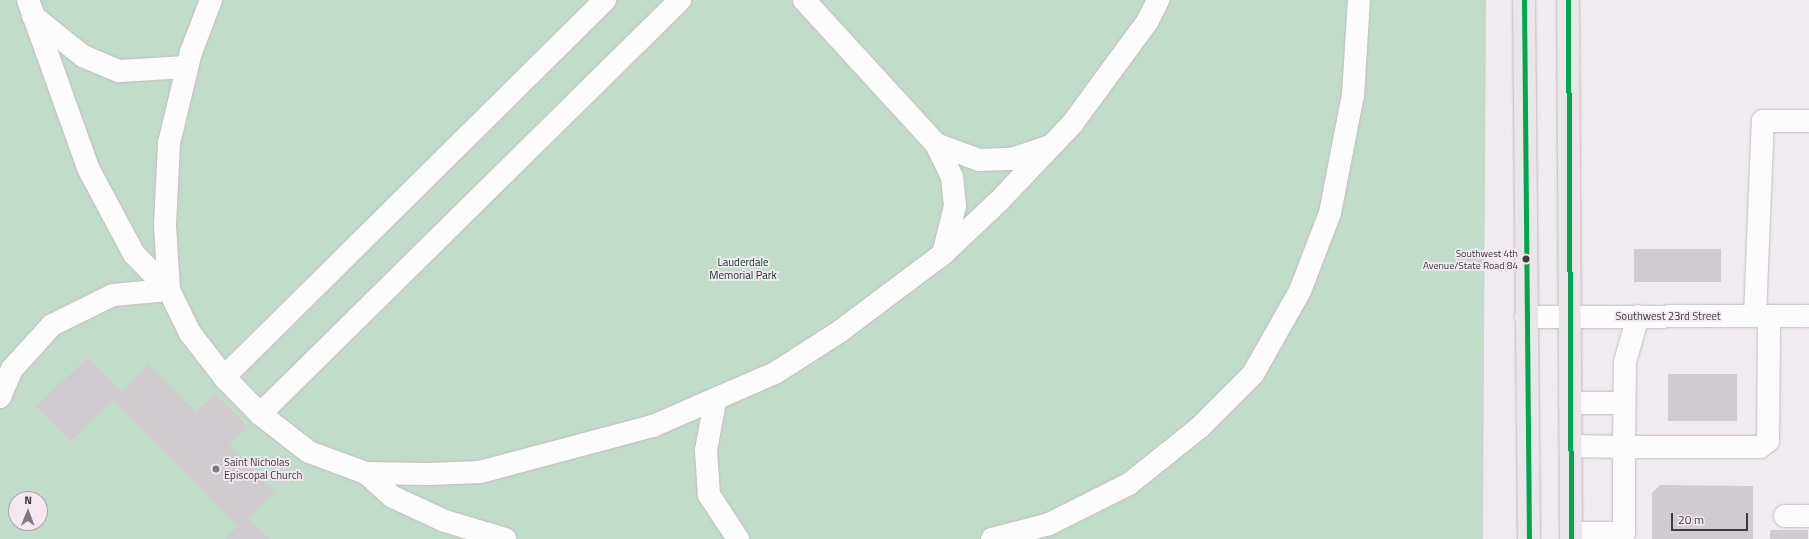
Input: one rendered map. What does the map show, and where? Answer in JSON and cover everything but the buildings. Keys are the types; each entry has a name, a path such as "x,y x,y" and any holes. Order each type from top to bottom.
{"main road":[{"path":"1524,0 1529,539"},
{"path":"1568,0 1571,536"}],"street":[{"path":"169,290 165,226 169,143 187,66 211,0"},
{"path":"224,378 605,0"},
{"path":"260,414 680,0"},
{"path":"804,0 936,144 952,177 955,206 943,254"},
{"path":"30,8 88,168 134,254 169,290 190,333 224,378 260,414 309,452 366,473 480,472 653,426 715,402 775,373 839,332 943,254 1052,146 1077,118 1147,22 1158,0"},
{"path":"992,539 1048,524 1129,484 1199,428 1253,374 1300,291 1330,213 1353,95 1359,0"},
{"path":"30,8 83,56 119,71 187,66"},
{"path":"1571,446 1760,447 1768,441 1762,316 1763,121 1809,121"},
{"path":"936,144 979,160 1012,159 1052,146"},
{"path":"0,397 12,369 52,325 113,295 169,290"},
{"path":"1571,536 1624,533 1623,403 1625,362 1638,316"},
{"name":"Southwest 23rd Street","path":"1526,317 1809,316"},
{"path":"715,402 706,450 710,495 738,539"},
{"path":"1570,403 1623,403"},
{"path":"366,473 393,497 445,521 505,539"},
{"path":"1785,516 1809,516"}],"green space":[{"name":"Lauderdale Memorial Park","path":"0,0 1486,0 1483,539 0,539"}],"transit line":[{"path":"1524,0 1529,539"},
{"path":"1568,0 1571,539"}],"place":[{"name":"Southwest 4th Avenue/State Road 84","path":"1526,259"},
{"name":"Saint Nicholas Episcopal Church","path":"216,469"}]}
